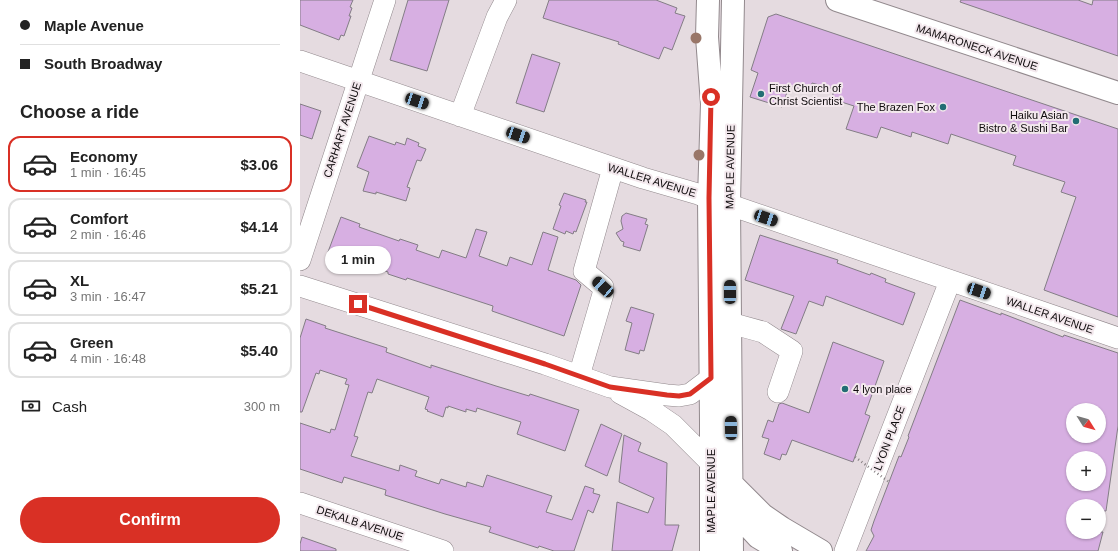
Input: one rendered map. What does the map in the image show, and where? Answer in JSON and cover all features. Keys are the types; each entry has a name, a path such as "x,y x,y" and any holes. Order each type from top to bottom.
{"main road":[{"name":"MAPLE AVENUE","path":"708,0 707,37 712,104 709,198 711,551"},
{"name":"MAPLE AVENUE","path":"732,551 729,205 733,0"},
{"name":"MAMARONECK AVENUE","path":"837,0 1118,93"},
{"path":"711,463 763,515 782,528 822,551"},
{"path":"711,463 732,509 758,537 781,551"}],"street":[{"name":"CARHART AVENUE","path":"300,260 385,0"},
{"path":"460,116 497,17 506,0"},
{"name":"WALLER AVENUE","path":"300,61 612,168 709,198 1118,338"},
{"path":"579,376 603,294 603,287 584,271 612,168"},
{"name":"LYON PLACE","path":"845,551 950,281"},
{"path":"300,286 610,387 651,410 673,425 711,463"},
{"path":"730,323 763,332 792,351 778,392"},
{"path":"610,387 679,396 690,394 711,378"},
{"name":"DEKALB AVENUE","path":"300,503 444,551"}],"path":[{"path":"855,457 890,482"}],"building":[{"path":"300,0 353,0 350,7 352,8 349,16 351,16 344,36 341,35 339,40 300,25"},
{"path":"408,0 449,0 427,71 390,60"},
{"path":"549,0 656,0 677,8 675,13 685,16 672,50 664,47 659,59 618,44 619,42 543,18"},
{"path":"961,0 1078,0 1092,5 1093,0 1118,0 1118,56 960,2"},
{"path":"776,14 1118,129 1118,317 1044,290 1076,197 1061,192 1065,182 1013,165 1016,156 951,134 948,144 912,132 911,137 881,127 877,138 846,129 854,106 832,99 834,89 812,83 810,91 789,86 782,107 750,97 758,73 751,70 768,17"},
{"path":"532,54 560,63 544,112 516,103"},
{"path":"300,104 321,111 312,139 300,135"},
{"path":"369,136 395,145 396,142 405,145 407,138 419,143 418,146 426,149 421,161 417,160 407,187 410,188 406,201 376,192 376,194 363,191 369,172 357,167"},
{"path":"564,193 586,200 585,202 587,202 576,232 574,231 573,234 566,231 565,234 553,229 561,206 559,205"},
{"path":"626,213 647,219 645,224 648,225 640,251 623,246 624,242 621,241 616,233 623,229 621,221 622,216"},
{"path":"341,217 360,224 359,227 399,241 400,239 418,245 416,250 439,258 442,250 466,258 476,229 487,232 479,256 507,266 510,257 532,265 543,232 558,237 548,270 576,280 581,285 564,336 492,311 493,306 407,278 406,280 388,274 388,272 352,258 351,259 328,252"},
{"path":"760,235 838,260 837,263 870,275 871,273 886,279 885,282 915,293 903,325 826,296 823,306 809,301 796,334 781,329 794,296 745,280"},
{"path":"960,300 1001,315 1001,313 1063,337 1064,335 1118,353 1118,426 1106,511 1106,499 1066,499 1066,539 1101,539 1098,551 866,551 874,536 871,530 874,521 899,456 901,457 909,437 908,436"},
{"path":"631,307 654,314 644,351 640,350 639,354 625,350 632,323 626,321"},
{"path":"306,319 326,326 325,328 387,348 386,352 431,368 431,365 579,410 565,451 517,434 521,422 477,408 476,412 466,409 466,412 448,406 448,408 446,407 443,417 427,411 428,410 425,409 429,397 377,379 372,393 368,392 354,436 358,437 351,456 399,471 400,465 417,471 415,476 439,484 441,479 466,487 467,482 483,487 487,475 552,496 546,512 572,520 585,486 594,489 593,493 600,495 593,513 588,510 574,551 554,551 539,546 538,548 489,532 491,527 385,495 386,490 344,477 342,483 300,469 300,423 330,433 331,429 335,430 349,385 345,384 347,379 320,370 319,374 316,373 302,412 300,412 300,338"},
{"name":"4 lyon place","path":"833,342 884,361 865,414 870,416 853,462 792,440 786,455 782,454 780,460 764,454 769,439 762,437 768,420 773,422 779,404 782,403 809,413"},
{"path":"601,424 622,434 607,476 585,466"},
{"path":"624,435 641,443 638,451 667,463 665,525 679,525 672,551 612,551 617,502 648,513 654,498 619,482"},
{"path":"302,537 336,549 336,551 300,551"}],"place":[{"name":"First Church of Christ Scientist","path":"761,94"},
{"name":"The Brazen Fox","path":"943,107"},
{"name":"Haiku Asian Bistro & Sushi Bar","path":"1076,121"},
{"name":"4 lyon place","path":"845,389"}],"route":[{"path":"358,304 545,364 610,387 679,396 690,394 697,390 711,378 709,198 711,97"}]}
